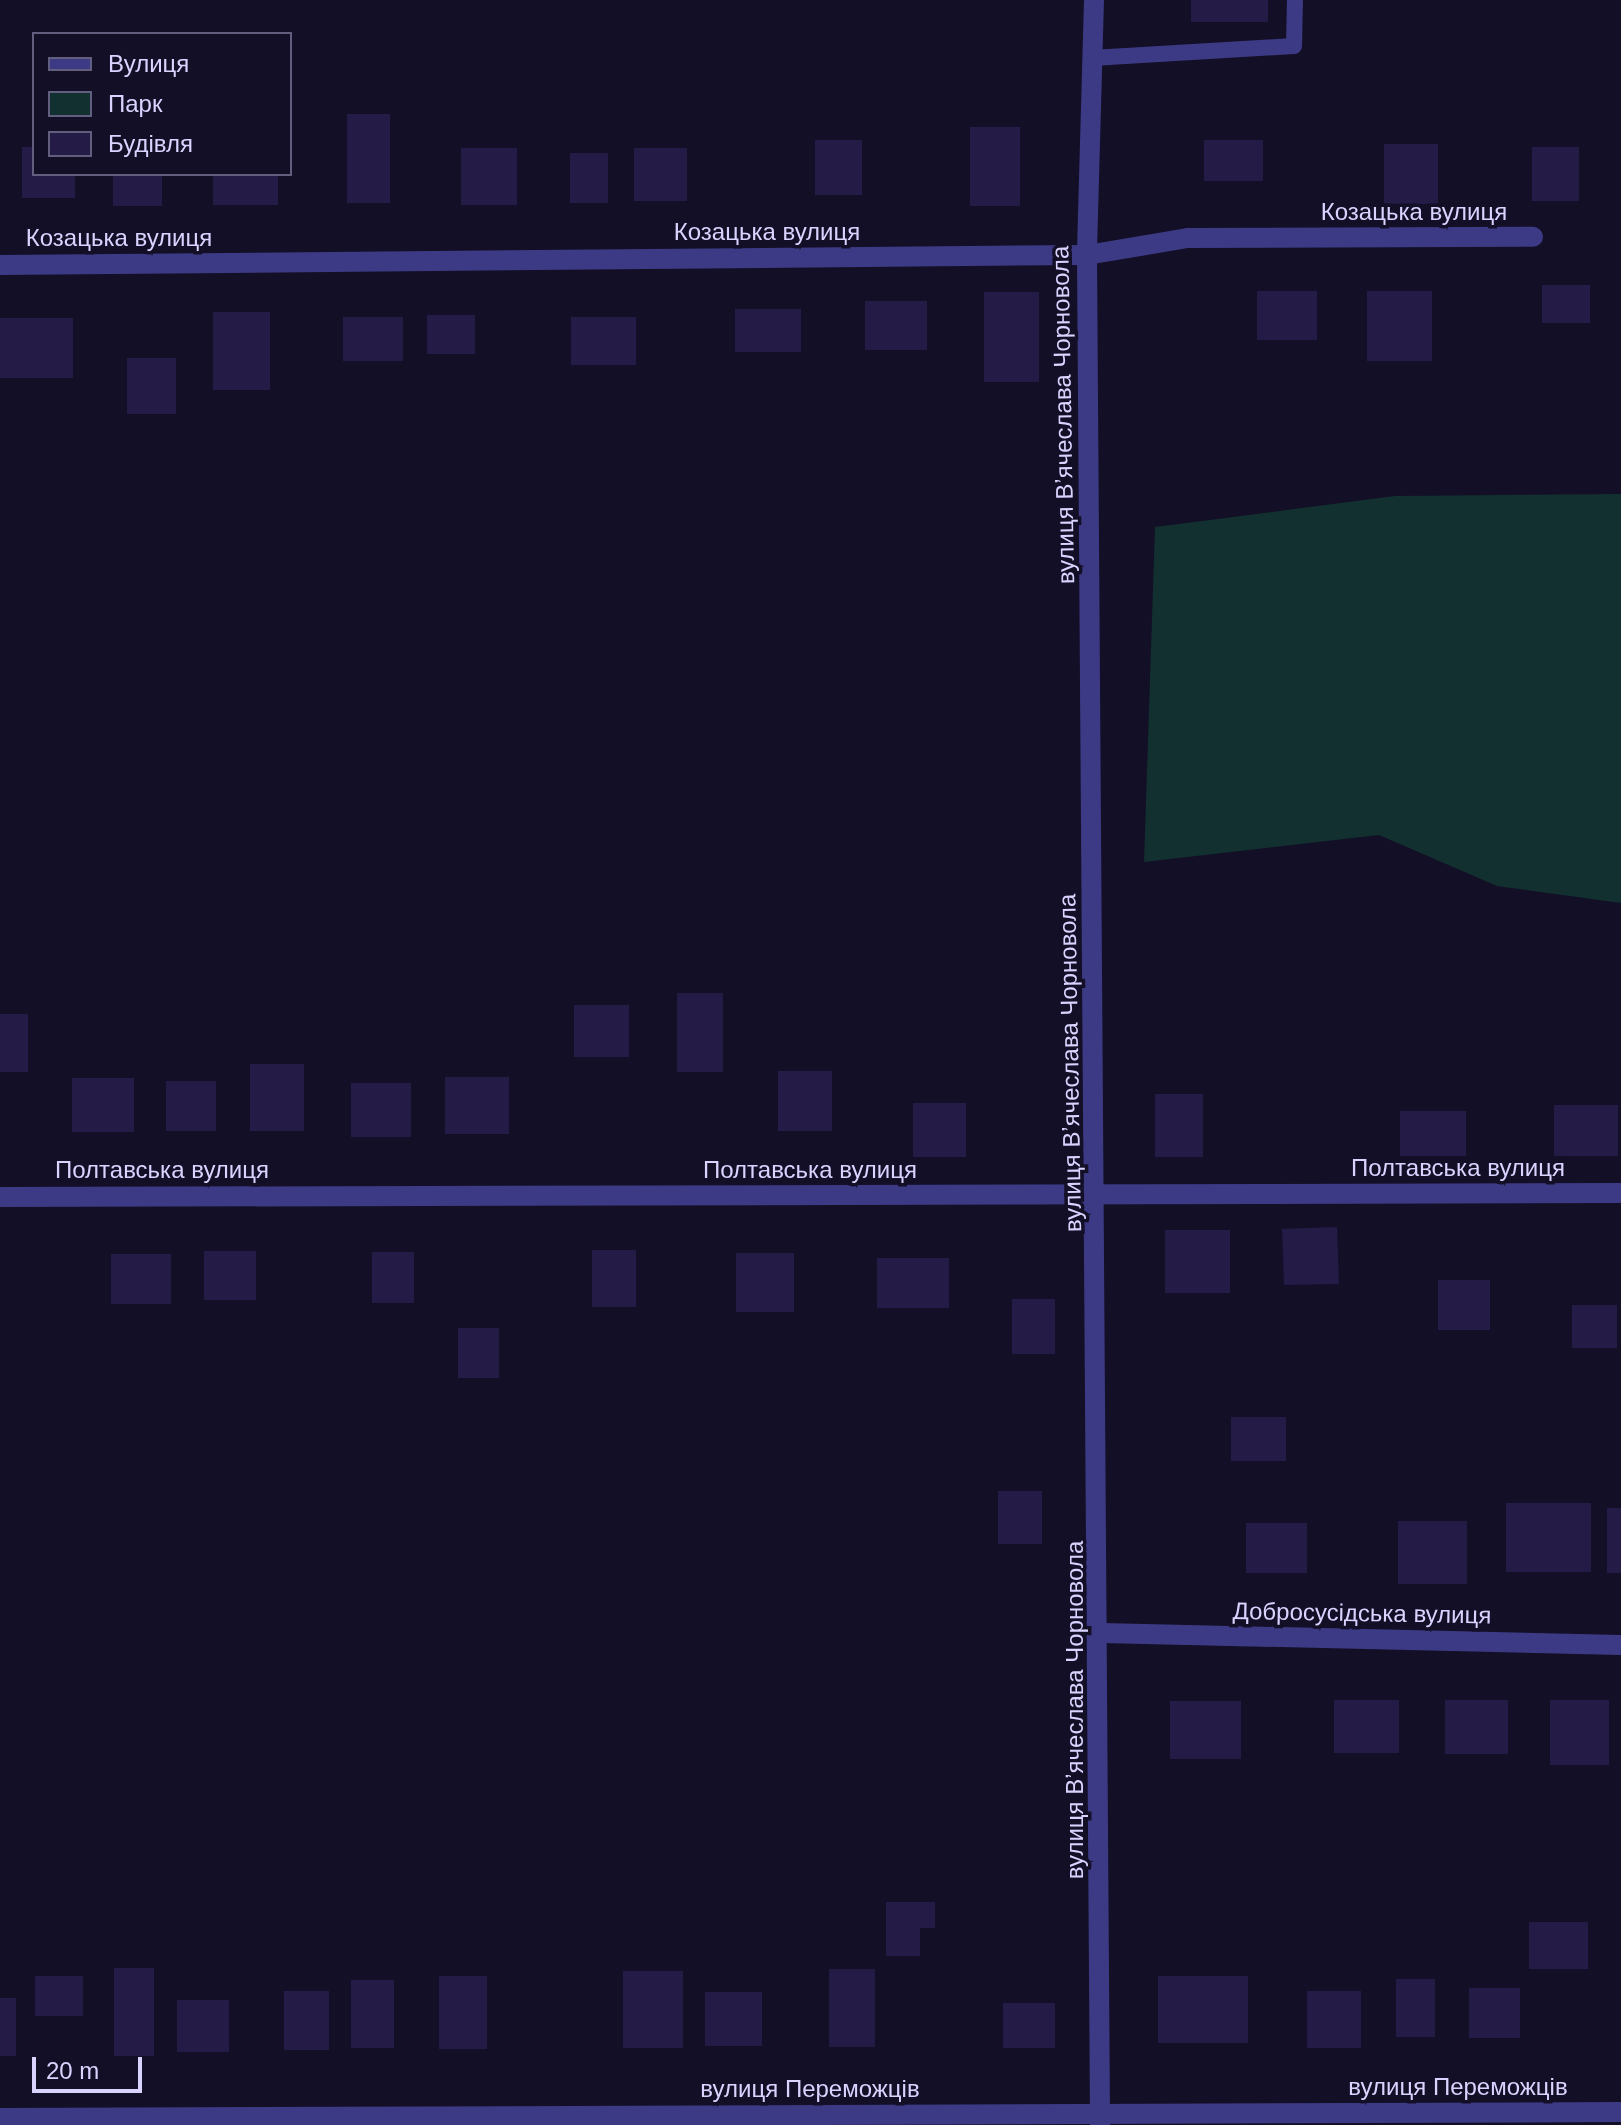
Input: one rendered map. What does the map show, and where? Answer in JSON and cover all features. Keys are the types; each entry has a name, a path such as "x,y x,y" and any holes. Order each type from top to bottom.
{"street":[{"name":"вулиця Вʼячеслава Чорновола","path":"1094,0 1087,255 1102,1633 1100,2120"},
{"name":"Козацька вулиця","path":"0,265 1087,255 1188,238 1533,237"},
{"name":"Полтавська вулиця","path":"0,1197 1621,1193"},
{"name":"Добросусідська вулиця","path":"1102,1633 1621,1645"},
{"name":"вулиця Переможців","path":"0,2118 1100,2120 1621,2112"}],"lane":[{"path":"1092,58 1294,46 1295,0"}],"green space":[{"path":"1621,494 1621,903 1497,886 1379,835 1144,862 1155,527 1395,496"}],"building":[{"path":"1191,0 1268,0 1268,22 1191,22"},
{"path":"347,114 390,114 390,203 347,203"},
{"path":"970,127 1020,127 1020,206 970,206"},
{"path":"815,140 862,140 862,195 815,195"},
{"path":"1204,140 1263,140 1263,181 1204,181"},
{"path":"1384,144 1438,144 1438,204 1384,204"},
{"path":"22,147 32,147 32,176 75,176 75,198 22,198"},
{"path":"1532,147 1579,147 1579,201 1532,201"},
{"path":"461,148 517,148 517,205 461,205"},
{"path":"634,148 687,148 687,201 634,201"},
{"path":"570,153 608,153 608,203 570,203"},
{"path":"113,176 162,176 162,206 113,206"},
{"path":"213,176 278,176 278,205 213,205"},
{"path":"1542,285 1590,285 1590,323 1542,323"},
{"path":"1257,291 1317,291 1317,340 1257,340"},
{"path":"1367,291 1432,291 1432,361 1367,361"},
{"path":"984,292 1039,292 1039,382 984,382"},
{"path":"865,301 927,301 927,350 865,350"},
{"path":"735,309 801,309 801,352 735,352"},
{"path":"213,312 270,312 270,390 213,390"},
{"path":"427,315 475,315 475,354 427,354"},
{"path":"343,317 403,317 403,361 343,361"},
{"path":"571,317 636,317 636,365 571,365"},
{"path":"0,318 73,318 73,378 0,378"},
{"path":"127,358 176,358 176,414 127,414"},
{"path":"677,993 723,993 723,1072 677,1072"},
{"path":"574,1005 629,1005 629,1057 574,1057"},
{"path":"0,1014 28,1014 28,1072 0,1072"},
{"path":"250,1064 304,1064 304,1131 250,1131"},
{"path":"778,1071 832,1071 832,1131 778,1131"},
{"path":"445,1077 509,1077 509,1134 445,1134"},
{"path":"72,1078 134,1078 134,1132 72,1132"},
{"path":"166,1081 216,1081 216,1131 166,1131"},
{"path":"351,1083 411,1083 411,1137 351,1137"},
{"path":"1155,1094 1203,1094 1203,1157 1155,1157"},
{"path":"913,1103 966,1103 966,1157 913,1157"},
{"path":"1554,1105 1618,1105 1618,1156 1554,1156"},
{"path":"1400,1111 1466,1111 1466,1156 1400,1156"},
{"path":"1337,1227 1339,1284 1284,1285 1282,1229"},
{"path":"1165,1230 1230,1230 1230,1293 1165,1293"},
{"path":"592,1250 636,1250 636,1307 592,1307"},
{"path":"204,1251 256,1251 256,1300 204,1300"},
{"path":"372,1252 414,1252 414,1303 372,1303"},
{"path":"736,1253 794,1253 794,1312 736,1312"},
{"path":"111,1254 171,1254 171,1304 111,1304"},
{"path":"877,1258 949,1258 949,1308 877,1308"},
{"path":"1438,1280 1490,1280 1490,1330 1438,1330"},
{"path":"1012,1299 1055,1299 1055,1354 1012,1354"},
{"path":"1572,1305 1617,1305 1617,1348 1572,1348"},
{"path":"458,1328 499,1328 499,1378 458,1378"},
{"path":"1231,1417 1286,1417 1286,1461 1231,1461"},
{"path":"998,1491 1042,1491 1042,1544 998,1544"},
{"path":"1506,1503 1591,1503 1591,1572 1506,1572"},
{"path":"1607,1508 1621,1508 1621,1573 1607,1573"},
{"path":"1398,1521 1467,1521 1467,1584 1398,1584"},
{"path":"1246,1523 1307,1523 1307,1573 1246,1573"},
{"path":"1334,1700 1399,1700 1399,1753 1334,1753"},
{"path":"1445,1700 1508,1700 1508,1754 1445,1754"},
{"path":"1550,1700 1609,1700 1609,1765 1550,1765"},
{"path":"1170,1701 1241,1701 1241,1759 1170,1759"},
{"path":"886,1902 935,1902 935,1928 920,1928 920,1956 886,1956"},
{"path":"1529,1922 1588,1922 1588,1969 1529,1969"},
{"path":"114,1968 154,1968 154,2056 114,2056"},
{"path":"829,1969 875,1969 875,2047 829,2047"},
{"path":"623,1971 683,1971 683,2048 623,2048"},
{"path":"35,1976 83,1976 83,2016 35,2016"},
{"path":"439,1976 487,1976 487,2049 439,2049"},
{"path":"1158,1976 1248,1976 1248,2043 1158,2043"},
{"path":"1396,1979 1435,1979 1435,2037 1396,2037"},
{"path":"351,1980 394,1980 394,2048 351,2048"},
{"path":"1469,1988 1520,1988 1520,2038 1469,2038"},
{"path":"284,1991 329,1991 329,2050 284,2050"},
{"path":"1307,1991 1361,1991 1361,2048 1307,2048"},
{"path":"705,1992 762,1992 762,2046 705,2046"},
{"path":"0,1998 16,1998 16,2056 0,2056"},
{"path":"177,2000 229,2000 229,2052 177,2052"},
{"path":"1003,2003 1055,2003 1055,2048 1003,2048"}]}
